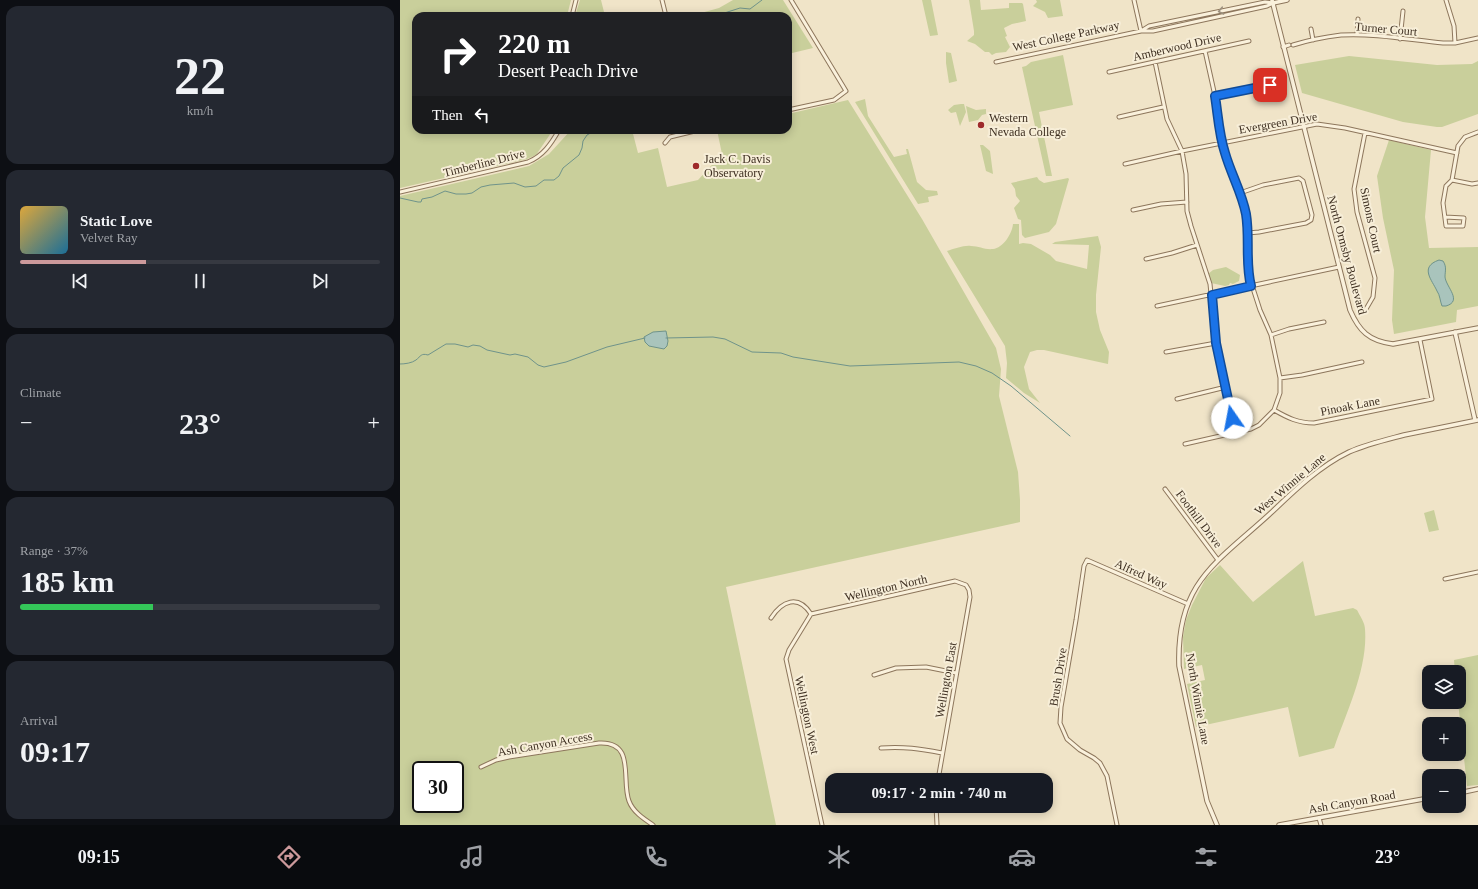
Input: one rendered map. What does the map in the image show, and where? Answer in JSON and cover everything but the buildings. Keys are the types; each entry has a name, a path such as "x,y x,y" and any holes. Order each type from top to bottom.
{"street":[{"path":"573,12 576,0"},
{"path":"662,0 665,12"},
{"path":"791,0 846,91 834,100 792,109"},
{"path":"1134,0 1141,31"},
{"name":"West College Parkway","path":"996,62 1141,31 1153,31 1267,6 1272,2 1287,0"},
{"path":"1446,0 1454,26 1455,43"},
{"name":"North Ormsby Boulevard","path":"1272,2 1350,310 1355,322 1366,335 1380,342 1393,344 1478,328"},
{"path":"1400,39 1403,11"},
{"path":"1357,35 1358,19"},
{"path":"1311,29 1313,40"},
{"name":"Turner Court","path":"1283,47 1341,35 1357,35 1443,43 1455,43 1478,38"},
{"name":"Amberwood Drive","path":"1109,72 1249,40"},
{"path":"1185,444 1236,433 1259,425 1274,410 1280,393 1280,378 1270,335 1251,286 1246,212 1222,143 1215,96 1205,50"},
{"path":"1154,62 1163,107 1182,151 1186,174 1187,211 1210,284 1216,343 1236,433"},
{"path":"1215,96 1270,85"},
{"path":"1119,117 1163,107"},
{"name":"Evergreen Drive","path":"1125,164 1303,125 1324,124 1457,153"},
{"path":"1445,217 1464,218 1464,226 1446,226 1442,203 1446,186 1452,180 1458,146 1465,137 1478,132"},
{"name":"Simons Court","path":"1365,133 1354,189 1358,212 1375,278 1373,297 1366,309"},
{"name":"Timberline Drive","path":"400,192 528,162 536,159 542,154 556,134"},
{"path":"664,143 670,137 680,134"},
{"path":"1240,193 1263,185 1299,178 1303,181 1312,215 1311,220 1306,223 1259,232 1248,232"},
{"path":"1452,180 1472,184 1478,183"},
{"path":"1133,210 1161,204 1187,202"},
{"path":"1146,259 1197,245"},
{"path":"1157,306 1339,267"},
{"path":"1270,335 1289,329 1324,322"},
{"path":"1455,332 1476,420"},
{"name":"Pinoak Lane","path":"1274,410 1297,422 1314,423 1432,398 1420,340"},
{"path":"1166,352 1216,343"},
{"path":"1280,378 1302,375 1362,362"},
{"path":"1177,399 1226,387"},
{"name":"West Winnie Lane","path":"1218,560 1316,472 1348,452 1382,440 1476,420"},
{"name":"Foothill Drive","path":"1165,490 1218,560"},
{"name":"Alfred Way","path":"1087,560 1188,604"},
{"name":"Brush Drive","path":"1087,560 1084,566 1061,707 1060,723 1067,739 1100,764 1106,776 1117,825"},
{"name":"North Winnie Lane","path":"1217,825 1207,801 1179,666 1180,633 1188,604 1198,584 1218,560"},
{"path":"1445,579 1478,572"},
{"name":"Wellington North","path":"811,614 955,581 965,584"},
{"name":"Wellington East","path":"939,773 970,597 969,590 965,584"},
{"path":"771,618 777,609 790,602 799,603 805,606 811,614"},
{"name":"Wellington West","path":"811,614 789,650 786,659 822,825"},
{"path":"874,675 896,668 926,667 956,673"},
{"name":"Ash Canyon Access","path":"481,767 496,760 509,757 599,743 609,744 619,750 624,758 627,791 630,803 639,814 653,825"},
{"path":"882,748 899,746 912,747 942,753"},
{"path":"1466,791 1478,789"},
{"name":"Ash Canyon Road","path":"1280,825 1422,799"},
{"path":"936,813 937,825"},
{"path":"1319,818 1321,825"}],"green space":[{"path":"400,0 571,0 568,12 412,12 412,134 550,134 536,155 527,159 400,188"},
{"path":"580,0 601,0 604,12 576,12"},
{"path":"733,0 783,0 790,12 704,12 719,8"},
{"path":"922,0 931,0 938,35 930,36"},
{"path":"969,0 980,0 981,10 1009,8 1009,3 1023,4 1026,21 1012,24 1004,28 1007,36 1005,37 1010,47 1006,52 992,55 989,52 985,52 975,44 967,41 974,35"},
{"path":"1036,0 1060,0 1063,16 1048,18 1045,12 1033,6 1037,2"},
{"path":"792,14 813,48 792,53"},
{"path":"946,52 951,53 957,81 949,83 946,63"},
{"path":"1063,55 1073,105 1039,112 1052,176 1046,176 1022,67 1031,62"},
{"path":"1349,56 1437,65 1472,64 1478,61 1478,114 1442,127 1437,127 1403,122 1302,93 1295,65"},
{"path":"865,99 868,116 894,157 907,154 906,149 908,149 917,182 926,190 937,191 938,195 928,197 929,202 918,204 855,102"},
{"path":"848,100 922,219 996,348 1001,369 999,396 1018,472 1020,522 726,587 776,825 400,825 400,196 529,166 549,154 567,134 633,134 638,153 658,148 667,187 698,180 722,154 718,134 792,134 792,113"},
{"path":"964,104 966,112 960,126 956,112 951,113 948,110 954,105"},
{"path":"966,106 976,110 986,109 986,114 982,115 978,120 969,122"},
{"path":"1389,140 1431,150 1425,217 1429,248 1478,247 1478,306 1457,310 1456,322 1394,334 1392,320 1394,270 1383,218 1377,176"},
{"path":"980,145 983,145 990,151 993,174 986,171"},
{"path":"1037,177 1044,183 1069,179 1056,224 1049,232 1025,238 1022,235 1021,220 1018,219 1014,208 1020,201 1016,196 1015,189 1011,183"},
{"path":"1013,224 1019,224 1019,244 1031,244 1050,255 1056,261 1087,269 1089,245 1052,244 1055,242 1098,236 1101,247 1096,295 1096,312 1100,330 1109,352 1108,364 1044,350 1030,352 1024,367 1029,389 1040,403 1024,393 1006,378 1007,363 1005,346 947,251 968,246 987,249 997,248 1006,240 1011,232"},
{"path":"1226,267 1240,275 1239,281 1225,286 1211,283 1208,274 1213,270"},
{"path":"1434,510 1439,530 1429,532 1424,513"},
{"path":"1303,561 1315,616 1353,608 1357,610 1365,627 1365,644 1360,674 1334,748 1299,757 1288,707 1196,727 1187,684 1205,680 1202,665 1184,669 1183,637 1186,620 1206,578 1220,565 1253,602"},
{"path":"1478,655 1478,785 1467,786 1464,761 1466,761 1466,717 1460,717 1459,709 1466,709 1466,665 1454,665 1454,660"}],"water":[{"path":"1439,260 1443,261 1444,263 1446,281 1453,297 1451,304 1446,306 1442,306 1439,294 1430,278 1428,270 1433,263"},
{"path":"666,331 668,341 667,346 664,349 649,346 645,342 644,337 653,332"}],"waterway":[{"path":"728,12 740,8 750,9 762,0"},
{"path":"400,198 421,202 422,199 432,197 445,191 456,194 466,194 472,193 481,187 490,185 514,183 525,187 536,186 544,180 554,180 559,176 563,168 579,155 583,141 589,134"},
{"path":"666,338 713,337 725,339 752,352 781,353 793,357 850,366 959,362 976,366 992,373 1011,386 1070,436"},
{"path":"400,364 413,362 421,355 428,355 446,344 455,344 468,347 473,345 480,346 487,350 528,357 538,365 544,367 566,362 607,347 645,338"}],"place":[{"name":"Western Nevada College","path":"981,125"},
{"name":"Jack C. Davis Observatory","path":"696,166"}],"route":[{"path":"1232,418 1216,343 1212,295 1251,286 1246,212 1222,143 1215,96 1270,85"}]}
